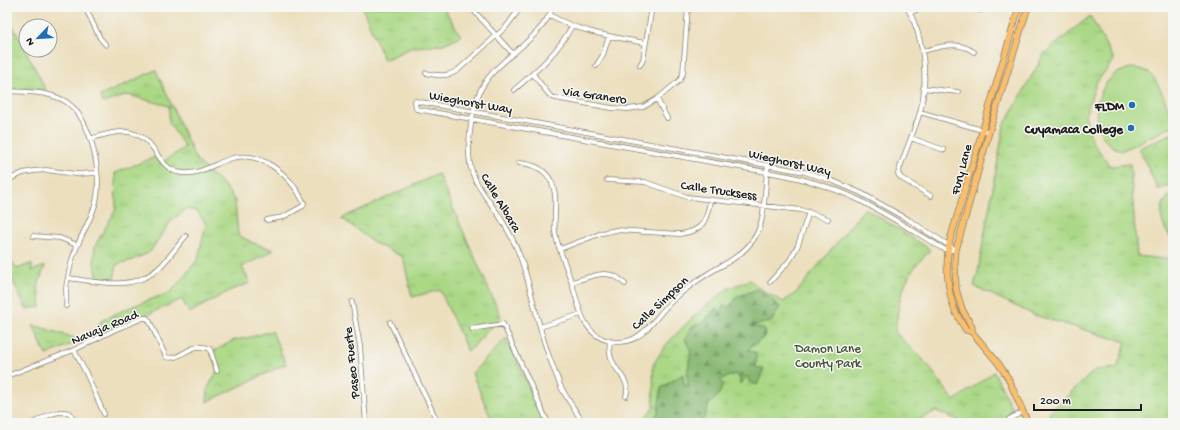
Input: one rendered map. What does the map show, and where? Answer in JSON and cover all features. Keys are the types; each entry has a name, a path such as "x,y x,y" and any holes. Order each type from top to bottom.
{"main road":[{"name":"Fury Lane","path":"1019,7 948,247 948,282 955,310 966,330 972,332 998,363 1008,378 1028,423"},
{"name":"Fury Lane","path":"972,332 972,327 962,309 956,289 956,250 989,132 1028,7"}],"street":[{"path":"85,7 100,38 106,45"},
{"path":"426,73 440,76 454,73 510,22 521,7"},
{"name":"Calle Albara","path":"553,7 550,15 535,35 486,79 479,92 474,112 469,150 472,170 480,190 499,215 516,247 527,276 540,327 561,386 583,423"},
{"path":"640,66 646,43 652,7"},
{"name":"Via Granero","path":"533,74 550,96 555,98 628,110 643,107 657,99 680,80 683,73 688,7"},
{"path":"907,7 919,36 922,51 924,80 920,112 898,174 901,178 931,196"},
{"path":"910,14 922,7"},
{"path":"963,7 981,10"},
{"path":"475,12 513,54"},
{"path":"550,15 572,26 609,36 646,43"},
{"path":"514,90 533,74 557,50 572,26"},
{"path":"596,66 603,55 609,36"},
{"path":"922,51 955,45 966,47 974,52"},
{"path":"923,88 958,92"},
{"path":"7,91 48,94 63,99 83,120 90,139 98,182 96,202 77,245 68,278 66,306"},
{"path":"657,99 667,118"},
{"name":"Wieghorst Way","path":"948,247 942,248 859,200 822,185 790,176 416,109 415,101 805,172 833,181 861,193 909,220 948,247 956,250"},
{"path":"920,112 989,132"},
{"path":"90,139 114,132 135,134 147,140 167,167 180,172 200,172 229,159 238,157 262,160 277,169 286,177 304,203 303,206 283,217 267,220"},
{"path":"911,138 944,150"},
{"path":"519,163 528,164 539,168 551,181 555,193 555,233 572,282 581,314 584,322 591,332 610,342 609,352 611,359 616,369 626,382 628,389 626,396"},
{"name":"Calle Simpson","path":"610,342 623,342 638,336 671,301 688,287 711,271 743,253 752,243 759,230 764,206 768,165"},
{"path":"10,179 23,173 39,170 76,174 97,173"},
{"name":"Calle Trucksess","path":"607,180 645,182 674,193 710,200 809,212 828,219"},
{"path":"560,249 602,233 616,230 680,234 689,233 703,224 708,213 710,200"},
{"path":"770,282 790,260 798,245 809,212"},
{"path":"33,236 60,238 77,245"},
{"path":"68,278 114,284 125,284 140,279 151,274 160,267 186,236"},
{"path":"572,282 608,273 618,277 625,284"},
{"name":"Paseo Fuerte","path":"352,302 360,346 366,423"},
{"path":"540,327 581,314"},
{"name":"Navaja Road","path":"7,376 74,350 114,330 143,318 147,318 166,357 171,358 196,347 202,346 210,349 217,371"},
{"path":"390,322 438,423"},
{"path":"472,329 503,324 548,423"},
{"path":"74,350 104,414"},
{"path":"33,423 53,413 62,411 70,413 76,423"},
{"path":"1009,419 1023,412"}],"green space":[{"path":"362,7 446,7 445,10 461,36 441,45 413,47 384,60"},
{"path":"1090,16 1114,60 1096,83 1085,116 1092,141 1110,166 1130,164 1137,256 1173,260 1173,423 1045,423 1051,411 1095,370 1117,368 1126,342 1034,315 974,286 1004,126 1044,54"},
{"path":"7,26 13,26 18,36 18,58 30,58 46,90 7,89"},
{"name":"FLDM","path":"1130,68 1137,68 1148,72 1156,81 1173,120 1173,126 1121,151 1109,144 1102,136 1098,127 1096,118 1098,99 1107,83 1113,76"},
{"path":"156,70 195,158 208,172 223,184 235,201 238,235 253,243 274,250 242,267 250,283 231,290 189,313 182,299 91,340 101,321 128,308 171,292 198,259 206,224 197,211 187,209 171,221 150,252 133,260 117,264 114,279 98,278 94,263 95,246 116,209 115,173 155,157 160,164 185,147 169,123 169,106 128,95 103,103 100,96"},
{"path":"1173,133 1173,183 1158,190 1139,148"},
{"path":"438,174 501,317 468,352 440,290 412,297 403,257 374,243 342,218"},
{"path":"1173,193 1173,239 1168,234 1162,222 1161,215 1164,203"},
{"name":"Damon Lane County Park","path":"865,208 931,250 914,268 908,277 898,308 895,332 928,365 954,401 994,372 1013,411 1003,421 997,423 960,423 960,421 936,411 913,423 640,423 654,407 653,365 665,346 692,318 727,289 750,280 759,288 783,302 796,293"},
{"path":"7,254 17,269 32,263 32,271 45,266 38,286 41,307 26,309 7,268"},
{"path":"757,289 767,295 780,307 771,322 751,326 764,329 765,336 748,350 756,353 756,367 764,369 757,385 749,382 748,376 740,384 739,376 735,374 720,380 723,384 719,394 709,405 702,423 650,423 658,413 661,388 683,374 684,384 688,387 687,375 691,351 685,339 691,327 704,322 716,308 719,310 721,316 723,306 729,307 737,297"},
{"path":"33,325 81,340 46,355"},
{"path":"272,331 286,364 207,402 208,388 217,371 211,353 234,340"},
{"path":"506,338 546,423 493,423 472,373"}],"place":[{"name":"FLDM","path":"1132,105"},
{"name":"Cuyamaca College","path":"1131,128"}]}
